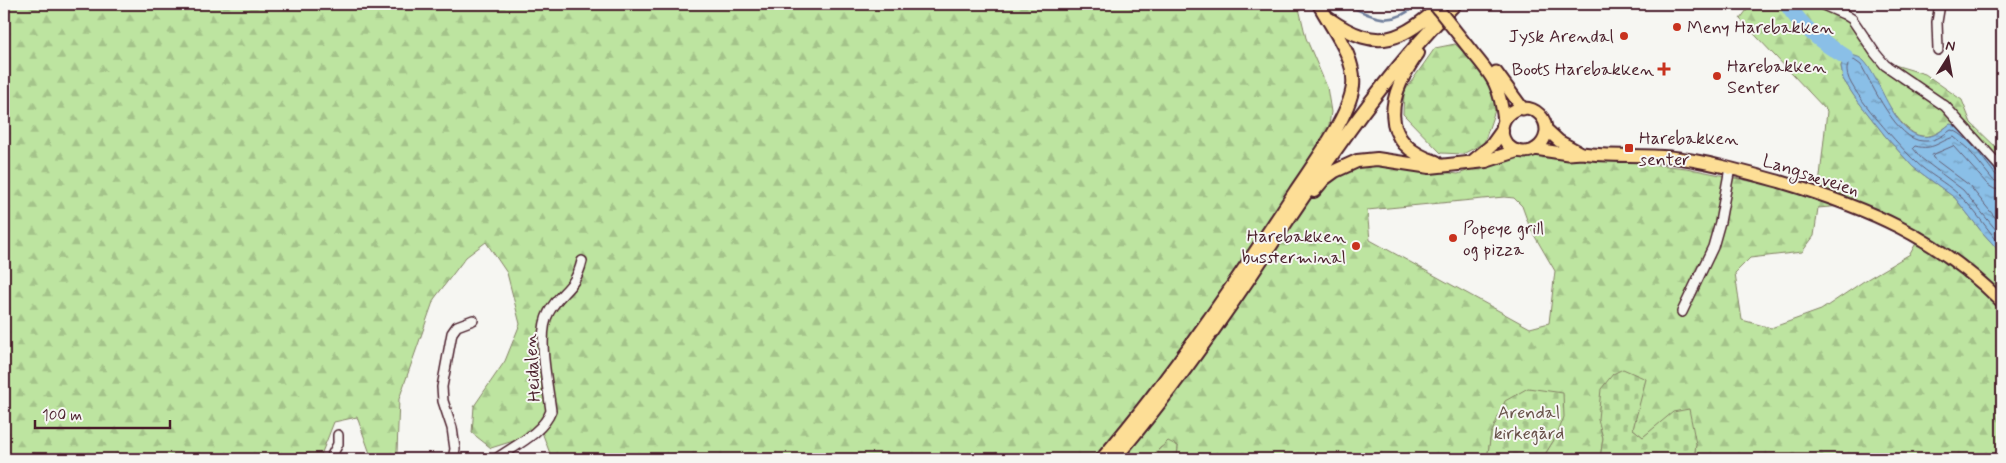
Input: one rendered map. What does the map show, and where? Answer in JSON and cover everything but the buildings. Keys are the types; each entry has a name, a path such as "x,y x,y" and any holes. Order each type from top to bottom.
{"highway":[{"path":"1102,459 1199,335 1346,112 1353,85 1351,62 1319,4"},
{"path":"1327,18 1355,35 1378,39 1391,38 1411,30 1443,4"},
{"path":"1306,175 1386,71 1443,4"},
{"path":"1443,165 1422,157 1403,142 1394,124 1392,113 1393,103 1403,76 1456,4"},
{"path":"1114,459 1207,340 1313,181 1374,96 1414,46 1456,4"},
{"path":"1473,161 1492,145 1503,126"},
{"path":"1274,242 1324,179 1346,165 1362,160 1378,159 1430,167 1486,161 1517,151"}],"main road":[{"path":"1434,4 1523,108"},
{"path":"1443,4 1497,85 1502,99 1503,126 1506,143 1517,151 1525,152 1535,149 1543,140 1546,129 1539,114 1530,109 1523,108 1512,112 1503,126"},
{"name":"Langsæveien","path":"1546,129 1559,141 1582,153"},
{"name":"Langsæveien","path":"1535,149 1568,154 1582,153 1672,158 1730,168 1828,197 1871,213 1913,234 1947,255 1974,276 2002,302"}],"street":[{"path":"1821,4 1852,19 1885,65 1945,106 2002,169"},
{"path":"1938,50 1937,22 1940,4"},
{"path":"1682,312 1713,247 1720,222 1730,168"},
{"name":"Heidalen","path":"496,459 540,428 547,420 550,411 544,342 546,316 550,309 572,286 579,275 582,261"},
{"path":"453,459 455,449 452,428 443,401 442,387 452,333 457,326 473,320"},
{"path":"330,459 338,444 338,435"}],"green space":[{"path":"4,4 1298,4 1306,38 1327,87 1331,112 1323,164 1372,164 1458,174 1500,160 1544,152 1686,168 1818,195 1827,111 1740,19 1750,4 1827,4 1852,17 1881,61 1925,74 1962,100 1971,123 2000,151 2002,148 2002,174 1976,141 1950,124 1930,136 1913,133 1896,116 1864,61 1846,57 1841,66 1843,79 1886,137 1913,167 1955,198 2002,254 2002,459 1694,459 1696,444 1661,423 1643,437 1633,429 1639,402 1598,419 1603,438 1600,459 1542,459 1557,435 1491,434 1487,459 1177,459 1178,446 1161,447 1149,459 552,459 542,432 491,448 472,433 474,406 505,361 520,324 507,273 486,242 466,257 434,299 399,399 397,452 395,459 372,459 357,417 334,422 321,459 4,459","holes":["1504,197 1514,198 1522,206 1530,228 1555,271 1549,323 1530,328 1370,240 1367,210","1842,206 1920,236 1910,254 1864,281 1821,310 1771,328 1742,320 1735,273 1750,258 1802,252 1814,236 1818,208"]},
{"path":"1455,44 1475,62 1498,101 1484,143 1463,154 1441,153 1403,114 1404,92 1435,48"},
{"name":"Arendal kirkegård","path":"1623,369 1646,379 1633,429 1643,437 1673,412 1689,409 1696,444 1694,459 1600,459 1603,438 1598,419 1601,389 1613,374"},
{"name":"Arendal kirkegård","path":"1528,388 1563,393 1564,417 1557,435 1542,459 1487,459 1491,434 1505,401"},
{"path":"1168,441 1178,446 1177,459 1149,459"}],"water":[{"path":"1846,55 1856,56 1864,61 1891,109 1900,122 1910,131 1921,136 1934,135 1950,124 1959,126 1976,141 2002,174 2002,254 1955,198 1913,167 1886,137 1843,79 1841,66"}],"waterway":[{"path":"1345,4 1382,18 1399,16 1408,12 1417,4"},
{"path":"1787,4 1813,34 1846,57"}],"place":[{"name":"Meny Harebakken","path":"1677,27"},
{"name":"Jysk Arendal","path":"1624,36"},
{"name":"Boots Harebakken","path":"1664,69"},
{"name":"Harebakken Senter","path":"1717,76"},
{"name":"Harebakken senter","path":"1629,148"},
{"name":"Popeye grill og pizza","path":"1453,238"},
{"name":"Harebakken bussterminal","path":"1356,246"}]}
